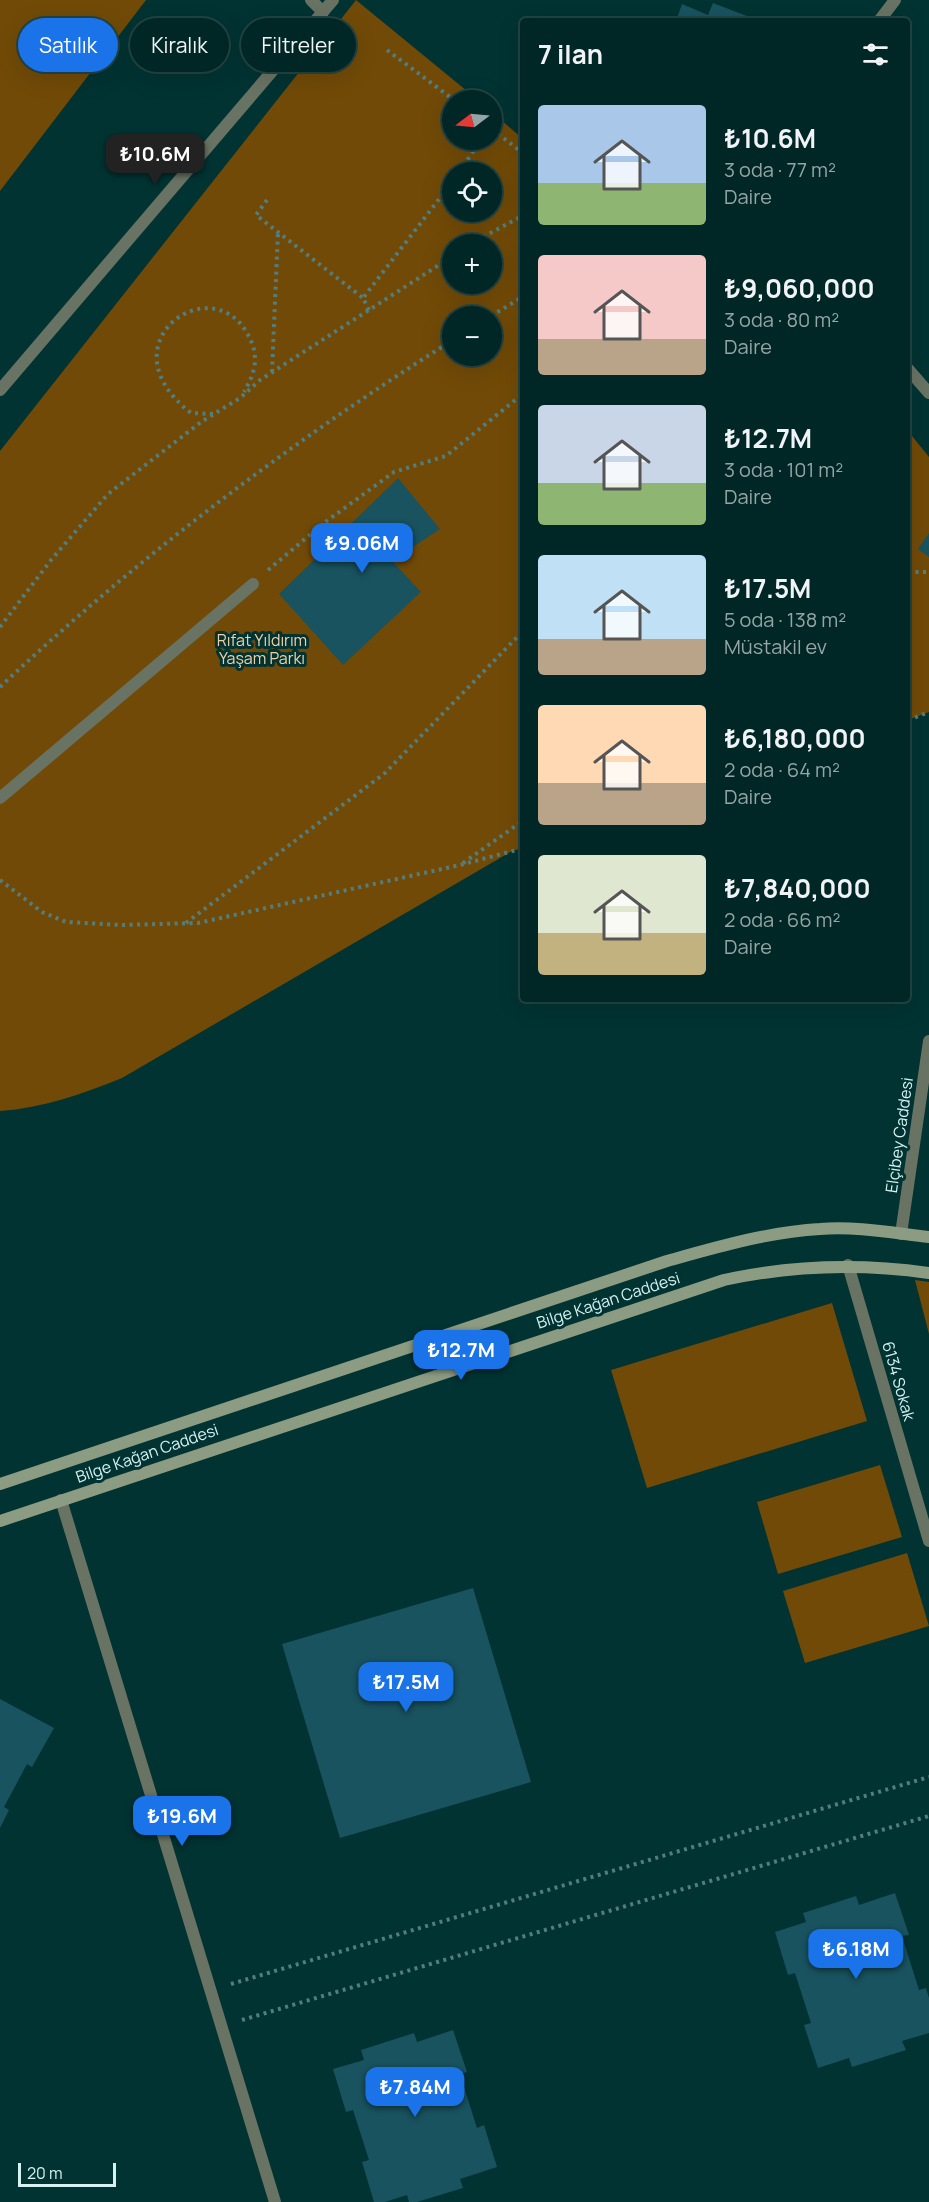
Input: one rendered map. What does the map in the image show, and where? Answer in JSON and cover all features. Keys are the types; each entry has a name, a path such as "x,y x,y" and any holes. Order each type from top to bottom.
{"street":[{"path":"311,0 323,12"},
{"path":"0,390 333,0"},
{"path":"881,18 895,0"},
{"path":"910,371 929,393"},
{"path":"0,798 252,584"},
{"name":"Elçibey Caddesi","path":"901,1234 929,1041"},
{"name":"Bilge Kağan Caddesi","path":"0,1484 667,1261 787,1232 855,1228 929,1238"},
{"name":"Bilge Kağan Caddesi","path":"0,1521 724,1280 803,1266 848,1265 929,1273"},
{"name":"6134 Sokak","path":"848,1265 929,1541"},
{"path":"61,1500 275,2202"}],"path":[{"path":"387,50 442,91"},
{"path":"502,137 520,151"},
{"path":"363,298 442,195"},
{"path":"267,200 256,215 363,298 369,310"},
{"path":"489,234 520,217"},
{"path":"272,372 278,231"},
{"path":"0,627 51,560 108,494 272,372 442,263"},
{"path":"502,309 520,298"},
{"path":"213,414 191,413 165,390 158,374 157,356 161,339 170,323 184,312 217,309 233,315 244,327 256,356 255,373 241,397"},
{"path":"0,687 133,570 363,397 442,347"},
{"path":"252,584 324,523 394,472 446,456 520,396"},
{"path":"910,572 929,572"},
{"path":"186,923 385,773 520,634"},
{"path":"910,719 929,712"},
{"path":"460,866 520,823"},
{"path":"0,880 42,912 66,922 120,925 198,923 460,866 520,849"},
{"path":"210,1990 929,1777"},
{"path":"221,2026 929,1816"}],"green space":[{"path":"0,0 146,0 118,37 118,18 18,18 18,72 91,72 0,191"},
{"name":"Rıfat Yıldırım Yaşam Parkı","path":"356,0 466,90 442,90 442,150 502,150 502,121 520,136 520,849 512,851 122,1078 62,1099 0,1111 0,451 299,72 356,72 356,18 342,18"},
{"path":"910,433 929,457 929,712 910,719"},
{"path":"915,1280 929,1282 929,1334"},
{"path":"832,1303 867,1421 647,1488 611,1370"},
{"path":"880,1465 902,1537 778,1574 757,1502"},
{"path":"907,1553 929,1626 805,1663 783,1591"}],"building":[{"path":"713,3 752,18 677,18 682,4 708,15"},
{"path":"398,478 440,529 392,561 421,592 343,665 279,594"},
{"path":"929,533 929,557 918,549"},
{"path":"473,1588 531,1782 340,1838 282,1644"},
{"path":"0,1699 54,1728 32,1767 27,1764 4,1807 9,1810 0,1828"},
{"path":"895,1893 909,1935 902,1936 919,1990 926,1988 929,1998 929,2033 902,2041 906,2050 852,2067 849,2058 818,2068 804,2025 811,2023 795,1973 788,1975 775,1932 806,1922 803,1913 856,1896 859,1905"},
{"path":"453,2030 467,2072 460,2074 477,2128 484,2125 497,2167 460,2179 463,2188 417,2202 409,2202 407,2195 385,2202 374,2202 362,2162 369,2160 353,2110 346,2112 333,2069 364,2060 361,2050 414,2033 417,2042"}]}
